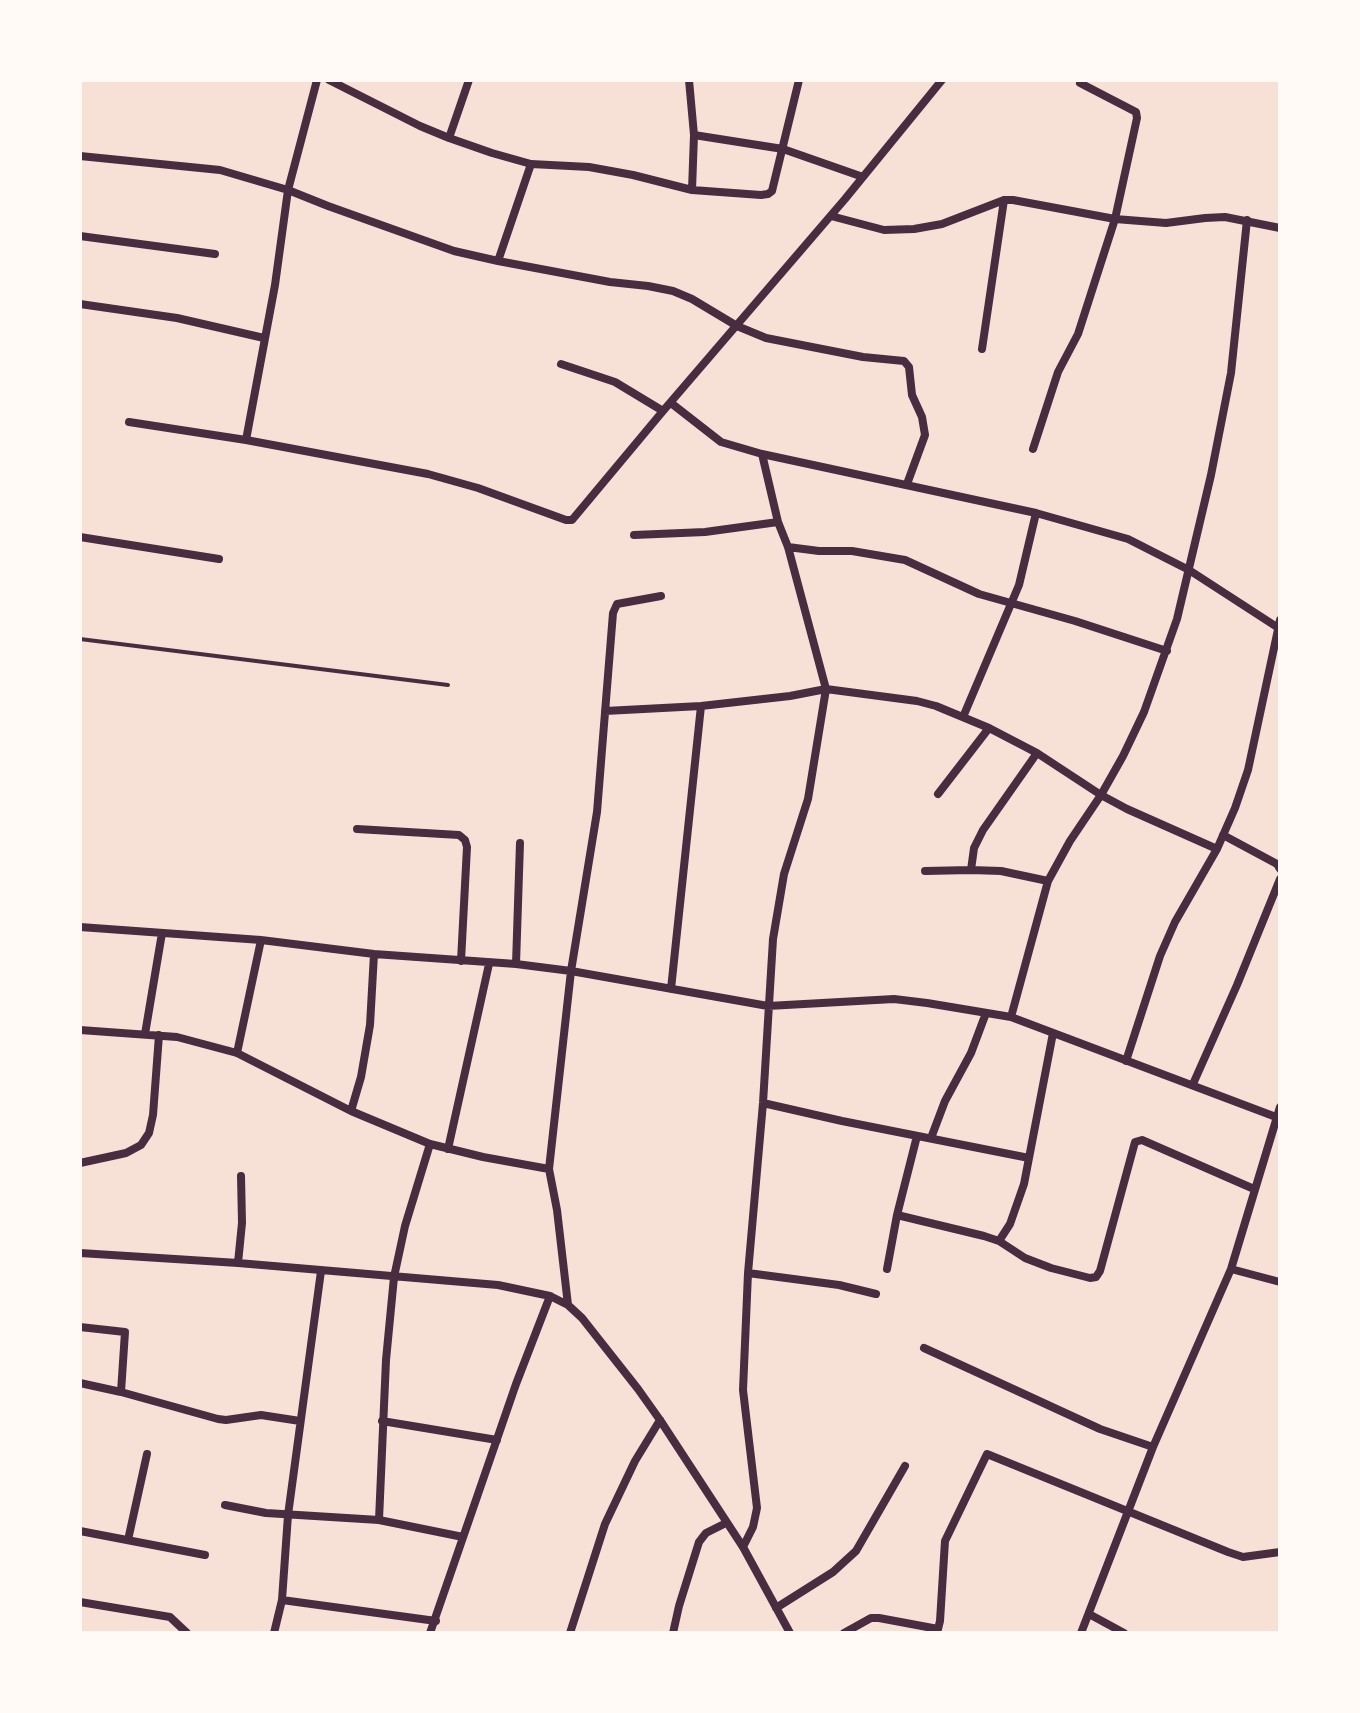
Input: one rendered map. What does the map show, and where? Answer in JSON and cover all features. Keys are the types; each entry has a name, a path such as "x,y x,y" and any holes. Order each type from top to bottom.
{"street":[{"path":"246,440 275,285 288,190 317,80"},
{"path":"329,80 420,126 531,164 589,167 692,190 768,194 772,191 799,80"},
{"path":"449,138 469,80"},
{"path":"689,80 694,135 692,190"},
{"path":"129,422 428,474 572,520 831,216 942,80"},
{"path":"1033,449 1058,372 1078,334 1115,219 1137,118 1136,112 1080,83"},
{"path":"694,135 783,149 863,177"},
{"path":"80,156 220,170 288,190 454,251 610,282 673,291 766,338 863,357 904,361 925,435 907,484"},
{"path":"498,261 531,164"},
{"path":"831,216 884,230 914,229 942,224 1004,200 1013,200 1115,219 1166,223 1225,217 1279,224"},
{"path":"982,349 1004,200"},
{"path":"1011,1017 1048,881 1123,756 1167,651 1211,475 1231,373 1247,220"},
{"path":"80,236 215,254"},
{"path":"80,304 177,318 264,338"},
{"path":"561,364 615,382 663,411"},
{"path":"671,403 721,442 762,454 1036,513 1128,539 1189,570 1279,626 1248,770 1235,808 1217,849 1160,956 1126,1061"},
{"path":"743,1547 753,1527 757,1508 743,1390 748,1273 773,939 784,874 808,799 826,689 788,547 778,522 762,454"},
{"path":"963,717 1022,577 1036,513"},
{"path":"634,535 705,532 778,522"},
{"path":"80,537 219,559"},
{"path":"788,547 852,551 905,560 968,589 1167,651"},
{"path":"568,1305 549,1169 571,971 597,812 614,608 617,604 661,596"},
{"path":"605,711 666,710 826,689 917,701 989,728 1037,753 1127,809 1217,849"},
{"path":"671,989 701,706"},
{"path":"938,794 989,728"},
{"path":"971,870 974,848 983,830 1037,753"},
{"path":"357,829 459,835 465,840 461,961"},
{"path":"1223,835 1277,864 1280,869"},
{"path":"516,964 520,843"},
{"path":"925,871 1001,871 1048,881"},
{"path":"1193,1084 1280,879"},
{"path":"80,927 516,964 768,1006 894,999 986,1013 1011,1017 1276,1117"},
{"path":"145,1034 162,933"},
{"path":"237,1053 261,940"},
{"path":"351,1111 361,1077 370,1025 374,954"},
{"path":"448,1149 489,964"},
{"path":"931,1138 986,1013"},
{"path":"80,1030 177,1037 237,1053 351,1111 430,1144 549,1169"},
{"path":"999,1241 1010,1224 1024,1184 1053,1033"},
{"path":"80,1163 126,1153 141,1145 149,1133 159,1035"},
{"path":"763,1103 1029,1158"},
{"path":"1081,1633 1153,1447 1231,1269 1254,1189 1276,1133 1276,1117 1280,1107"},
{"path":"887,1269 917,1136"},
{"path":"897,1215 999,1241 1025,1258 1090,1278 1096,1277 1100,1271 1138,1140 1254,1189"},
{"path":"379,1520 382,1421 394,1277 405,1226 430,1144"},
{"path":"238,1263 242,1223 241,1176"},
{"path":"80,1253 498,1285 550,1296 568,1305 592,1330 660,1420 743,1547 790,1633"},
{"path":"1231,1269 1280,1282"},
{"path":"274,1633 282,1600 288,1515 321,1271"},
{"path":"748,1273 839,1285 876,1294"},
{"path":"430,1633 550,1296"},
{"path":"80,1327 125,1332 121,1392"},
{"path":"924,1348 1100,1429 1153,1447"},
{"path":"80,1383 218,1419 261,1415 300,1421"},
{"path":"570,1633 605,1524 635,1461 660,1420"},
{"path":"382,1421 497,1440"},
{"path":"128,1540 147,1454"},
{"path":"844,1633 871,1618 937,1631 945,1541 987,1454 1228,1552 1243,1557 1280,1552"},
{"path":"776,1608 833,1572 856,1551 905,1466"},
{"path":"225,1505 266,1513 379,1520 463,1537"},
{"path":"673,1633 699,1542 706,1533 726,1523"},
{"path":"80,1531 205,1555"},
{"path":"282,1600 436,1621"},
{"path":"80,1602 170,1617 187,1633"},
{"path":"1089,1614 1124,1633"}],"lane":[{"path":"80,639 448,685"}]}
